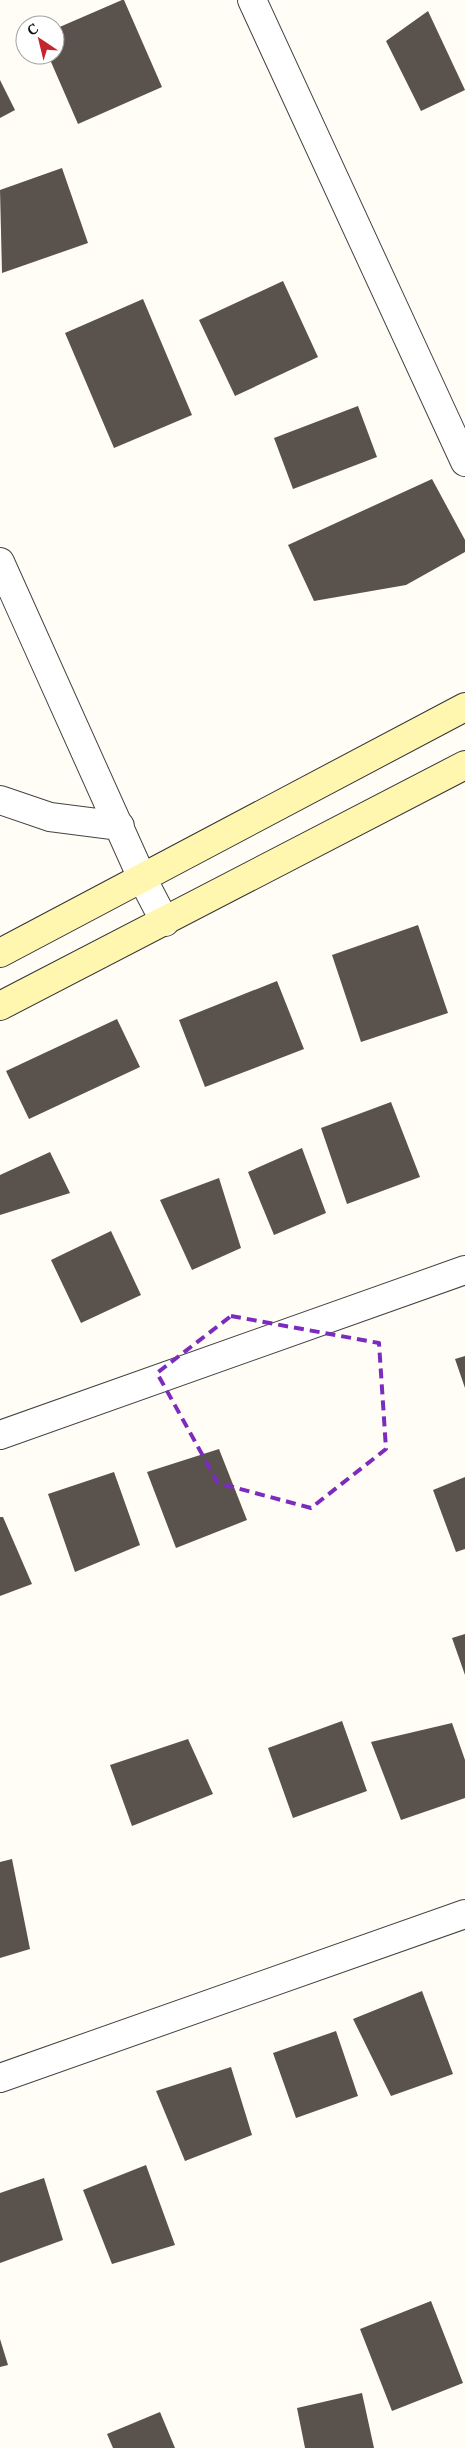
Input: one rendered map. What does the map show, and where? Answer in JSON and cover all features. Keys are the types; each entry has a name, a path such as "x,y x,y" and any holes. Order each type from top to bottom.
{"street":[{"path":"252,0 465,462"},
{"path":"0,562 142,878 165,922"},
{"path":"0,953 465,707"},
{"path":"0,1006 465,765"},
{"path":"0,800 50,817 120,826"},
{"path":"0,1435 465,1270"},
{"path":"0,2078 465,1914"}],"highlighted area":[{"path":"231,1316 379,1343 386,1449 311,1508 218,1483 157,1373"}],"building":[{"path":"124,0 162,87 78,124 52,65 65,65 65,25"},
{"path":"428,11 465,90 421,111 386,41"},
{"path":"0,80 15,110 0,118"},
{"path":"62,168 88,243 2,273 0,190"},
{"path":"283,281 318,357 235,396 199,320"},
{"path":"143,299 192,415 114,448 65,333"},
{"path":"358,406 377,457 293,489 274,438"},
{"path":"432,479 465,540 465,552 406,585 314,601 288,545"},
{"path":"418,925 448,1013 361,1042 332,955"},
{"path":"277,981 304,1049 205,1087 179,1020"},
{"path":"117,1019 140,1067 29,1119 6,1071"},
{"path":"391,1102 420,1177 347,1204 321,1128"},
{"path":"302,1148 326,1213 274,1235 248,1172"},
{"path":"50,1152 70,1193 0,1215 0,1175"},
{"path":"219,1178 241,1248 192,1270 160,1200"},
{"path":"111,1231 141,1295 81,1323 51,1260"},
{"path":"465,1356 465,1388 455,1359"},
{"path":"219,1449 247,1520 176,1548 147,1472"},
{"path":"114,1472 140,1545 75,1572 48,1494"},
{"path":"465,1477 465,1549 456,1552 433,1490"},
{"path":"0,1517 3,1517 32,1584 0,1596"},
{"path":"465,1634 465,1675 452,1638"},
{"path":"342,1721 367,1791 293,1818 268,1748"},
{"path":"452,1723 465,1760 465,1798 401,1820 371,1742"},
{"path":"188,1739 213,1794 132,1826 110,1765"},
{"path":"12,1859 30,1949 0,1958 0,1862"},
{"path":"422,1991 453,2074 391,2096 353,2019"},
{"path":"336,2031 358,2096 296,2118 273,2053"},
{"path":"231,2067 252,2135 185,2161 156,2091"},
{"path":"146,2165 175,2245 112,2264 83,2190"},
{"path":"44,2178 63,2240 0,2263 0,2193"},
{"path":"431,2301 463,2383 392,2411 360,2329"},
{"path":"0,2339 8,2365 0,2367"},
{"path":"362,2393 374,2448 305,2448 297,2408"},
{"path":"160,2412 175,2448 113,2448 107,2434"}]}
